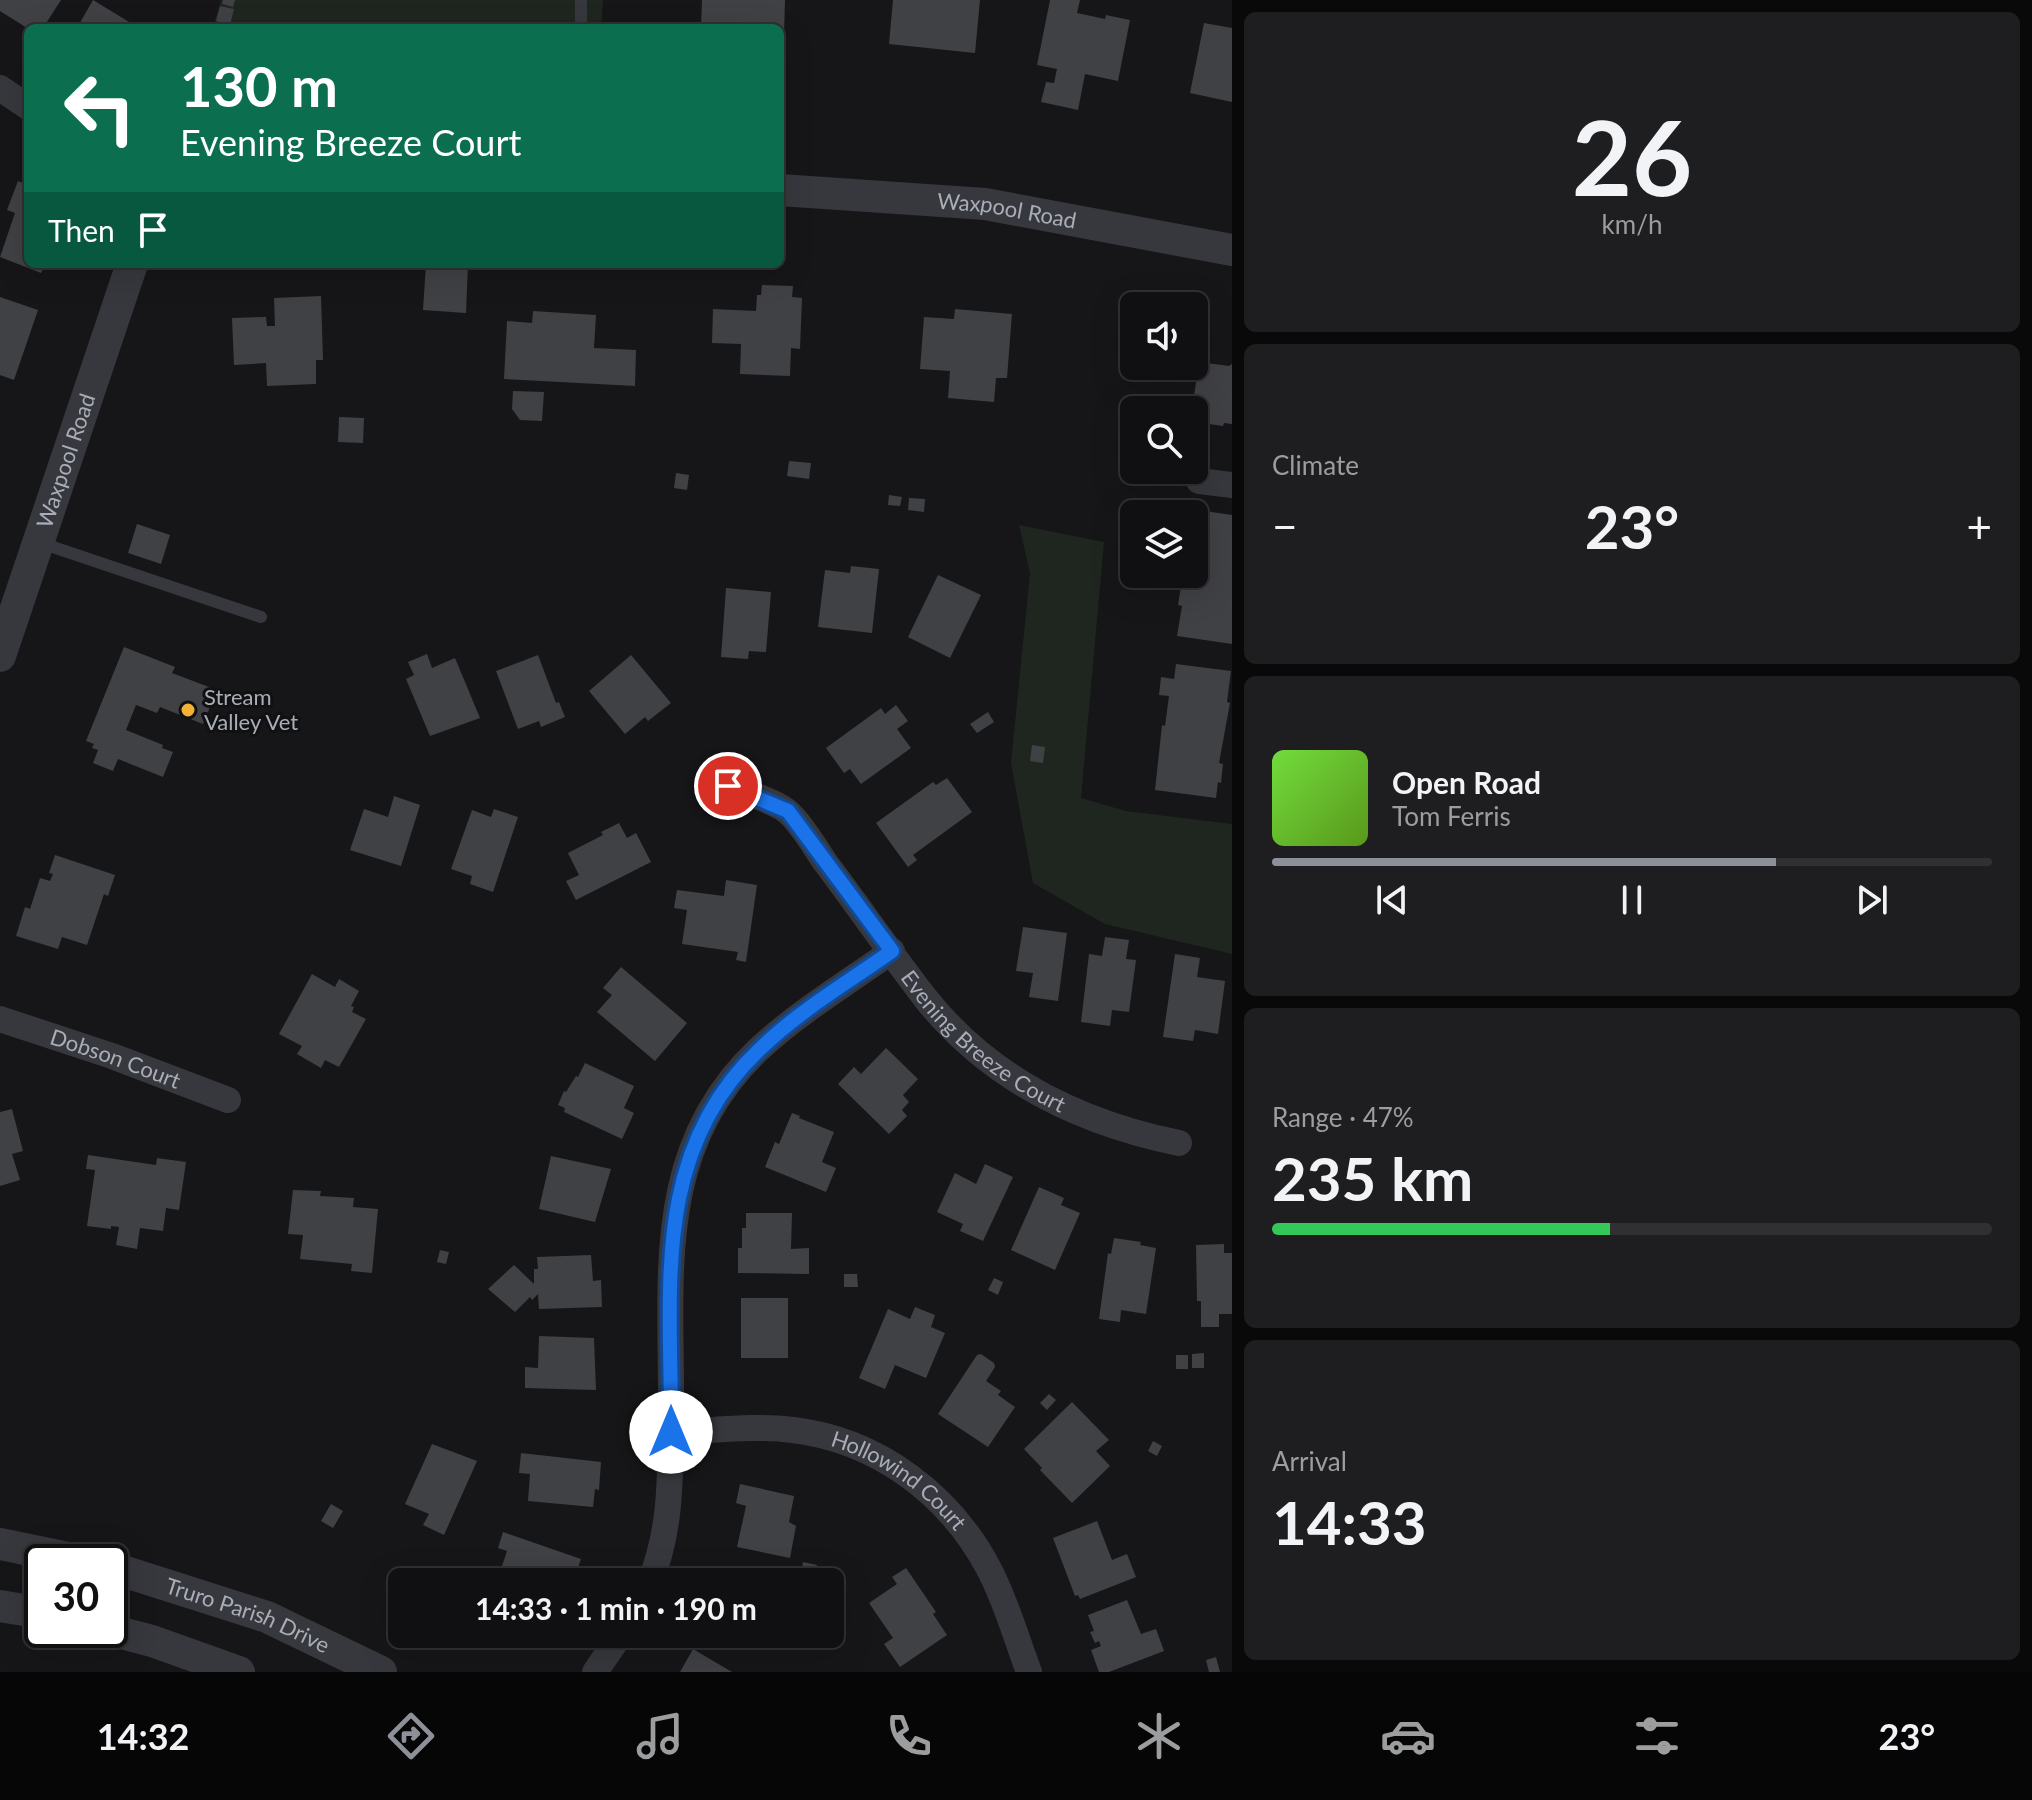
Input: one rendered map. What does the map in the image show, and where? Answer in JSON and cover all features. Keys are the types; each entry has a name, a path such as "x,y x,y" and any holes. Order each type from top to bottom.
{"street":[{"path":"0,88 24,104"},
{"name":"Waxpool Road","path":"784,190 985,204 1232,250"},
{"name":"Waxpool Road","path":"0,656 131,268"},
{"path":"1208,482 1232,485"},
{"name":"Evening Breeze Court","path":"728,786 788,811 928,1001 964,1039 1007,1074 1084,1117 1115,1128 1179,1143"},
{"path":"655,1568 668,1517 672,1234 682,1176 720,1096 757,1051 781,1029 892,951"},
{"name":"Dobson Court","path":"0,1019 112,1056 228,1100"},
{"name":"Hollowind Court","path":"671,1432 793,1430 833,1438 873,1453 909,1475 941,1502 968,1533 990,1572 1029,1672"},
{"path":"0,1544 24,1549"},
{"name":"Truro Parish Drive","path":"128,1573 267,1617 381,1672"},
{"path":"0,1606 24,1610"},
{"path":"128,1635 239,1672"},
{"path":"595,1672 611,1648"}],"lane":[{"path":"581,0 581,24"},
{"path":"38,542 261,617"}],"shaded area":[{"path":"221,0 603,0 601,24 214,24"},
{"path":"1019,525 1104,542 1081,798 1126,811 1232,824 1232,954 1105,924 1033,883 1011,763 1030,573"}],"building":[{"path":"0,0 61,0 46,24 24,26 0,11"},
{"path":"93,0 132,24 79,24"},
{"path":"223,0 235,0 233,7 222,4"},
{"path":"702,0 785,0 784,35 784,24 701,24"},
{"path":"893,0 980,0 975,53 889,44"},
{"path":"1050,0 1080,0 1077,13 1130,20 1118,81 1085,74 1078,110 1041,102 1046,82 1054,83 1057,69 1037,65"},
{"path":"220,6 234,9 230,24 216,21"},
{"path":"1204,23 1232,28 1232,102 1190,93"},
{"path":"18,181 24,183 24,266 0,257 15,213 7,210"},
{"path":"426,268 468,268 466,313 423,310"},
{"path":"762,285 793,286 792,297 802,298 800,349 791,348 790,376 740,374 741,344 712,343 713,309 756,311 757,295 761,295"},
{"path":"321,296 323,360 316,360 316,384 267,386 266,363 234,365 232,318 266,317 267,326 275,326 274,298"},
{"path":"0,297 38,310 14,380 0,375"},
{"path":"955,309 1012,314 1007,378 996,378 994,402 948,398 950,371 920,369 924,317 954,319"},
{"path":"533,311 596,315 594,348 636,350 635,386 504,379 507,321 532,323"},
{"path":"1208,363 1232,364 1232,424 1208,424 1208,396 1194,396 1196,380 1208,380"},
{"path":"513,391 544,392 542,421 520,420 512,409"},
{"path":"339,417 364,418 363,443 338,442"},
{"path":"789,461 811,463 809,479 787,476"},
{"path":"676,473 689,475 687,490 674,488"},
{"path":"889,495 902,497 900,506 888,505"},
{"path":"909,498 925,499 924,512 908,510"},
{"path":"1208,511 1232,515 1232,644 1177,636 1182,606 1178,605 1181,588 1208,588"},
{"path":"137,524 170,535 161,564 128,553"},
{"path":"851,566 879,569 872,633 818,627 825,570 850,573"},
{"path":"938,575 981,595 950,658 908,637"},
{"path":"726,588 771,592 766,652 749,651 748,659 721,657"},
{"name":"Stream Valley Vet","path":"124,647 175,667 172,673 217,690 203,724 160,707 157,713 136,705 126,730 173,752 163,777 118,759 113,771 93,763 98,750 86,741"},
{"path":"427,654 432,668 455,658 480,718 430,736 406,679 414,675 408,662"},
{"path":"538,655 556,703 559,702 565,717 541,727 539,721 518,729 496,671"},
{"path":"631,655 671,703 648,721 645,717 625,734 589,691"},
{"path":"1176,664 1231,671 1227,702 1230,703 1219,763 1223,764 1221,783 1218,782 1216,798 1155,790 1162,725 1165,726 1169,696 1159,695 1161,677 1174,679"},
{"path":"896,705 908,721 897,729 911,748 861,784 850,769 844,773 826,748 881,708 885,714"},
{"path":"988,712 994,722 977,733 970,724"},
{"path":"1032,745 1045,747 1043,763 1030,761"},
{"path":"947,778 972,812 913,855 917,860 908,867 876,823 933,782 936,785"},
{"path":"394,796 420,805 401,866 350,850 364,809 388,817"},
{"path":"494,809 518,817 493,892 470,884 472,876 451,869 472,810 491,817"},
{"path":"619,823 627,838 636,833 651,862 576,900 566,881 579,875 568,853"},
{"path":"55,855 115,875 108,896 104,894 87,945 62,937 58,949 16,936 25,907 30,909 40,878 50,881 53,874 49,873"},
{"path":"726,880 757,885 746,962 736,960 738,952 682,944 687,910 674,908 677,890 724,896"},
{"path":"1023,927 1067,933 1058,1001 1029,997 1033,973 1016,971"},
{"path":"1105,937 1129,940 1126,959 1136,960 1129,1012 1112,1010 1110,1026 1081,1022 1089,954 1102,956"},
{"path":"1175,954 1200,958 1197,977 1225,981 1218,1034 1195,1030 1193,1041 1163,1037"},
{"path":"621,967 687,1023 655,1061 597,1012 612,995 603,988"},
{"path":"312,974 335,987 339,979 359,991 351,1006 354,1007 352,1012 366,1019 339,1067 325,1060 321,1068 297,1054 302,1046 279,1034"},
{"path":"886,1048 918,1079 903,1095 909,1102 902,1110 907,1116 889,1134 838,1084 854,1067 861,1074"},
{"path":"585,1063 634,1086 624,1108 634,1113 622,1139 564,1112 565,1108 558,1105 564,1091 578,1077"},
{"path":"12,1109 23,1151 12,1154 20,1180 0,1186 0,1112"},
{"path":"792,1113 834,1132 822,1162 836,1168 826,1192 765,1167"},
{"path":"88,1155 156,1165 157,1158 186,1162 179,1210 166,1208 163,1231 140,1228 137,1249 116,1245 119,1227 87,1226 95,1170 86,1169"},
{"path":"551,1156 611,1169 595,1222 539,1209"},
{"path":"985,1164 1013,1177 983,1241 960,1231 963,1224 937,1212 955,1173 976,1184"},
{"path":"1039,1187 1064,1198 1061,1205 1080,1213 1055,1270 1011,1250"},
{"path":"293,1190 321,1191 320,1196 354,1198 353,1207 378,1209 372,1273 351,1271 352,1264 300,1259 303,1235 288,1234"},
{"path":"746,1213 792,1213 791,1249 809,1248 809,1274 738,1273 738,1248 742,1248"},
{"path":"1114,1238 1156,1248 1146,1314 1121,1310 1120,1322 1099,1319 1108,1253 1111,1254"},
{"path":"1224,1244 1224,1253 1232,1253 1232,1314 1219,1314 1219,1327 1201,1327 1201,1301 1197,1301 1196,1245"},
{"path":"440,1250 449,1252 446,1264 437,1262"},
{"path":"591,1255 593,1281 601,1280 602,1307 539,1309 538,1294 532,1300 530,1297 515,1312 488,1289 514,1265 534,1284 537,1257"},
{"path":"844,1274 857,1274 858,1287 844,1287"},
{"path":"994,1278 1003,1282 998,1295 988,1290"},
{"path":"741,1298 788,1298 788,1358 741,1358"},
{"path":"915,1307 935,1315 931,1327 945,1333 926,1378 895,1365 885,1389 859,1378 888,1309 910,1319"},
{"path":"539,1336 594,1338 596,1390 525,1388 525,1367 538,1368"},
{"path":"1204,1353 1204,1368 1192,1368 1192,1354"},
{"path":"981,1354 995,1367 986,1381 1001,1391 998,1395 1015,1407 988,1447 938,1414 977,1355"},
{"path":"1176,1355 1188,1355 1188,1369 1176,1369"},
{"path":"1049,1394 1056,1400 1047,1410 1040,1403"},
{"path":"1072,1402 1109,1440 1096,1451 1110,1466 1072,1503 1024,1449"},
{"path":"1153,1441 1162,1446 1157,1456 1148,1451"},
{"path":"432,1444 477,1461 444,1535 423,1525 429,1514 405,1504"},
{"path":"521,1453 601,1462 599,1490 595,1489 593,1507 528,1501 530,1474 519,1473"},
{"path":"740,1484 794,1496 789,1522 796,1526 790,1558 737,1547 746,1506 736,1503"},
{"path":"331,1504 343,1511 333,1528 321,1521"},
{"path":"1097,1521 1112,1560 1127,1554 1136,1577 1080,1599 1078,1595 1075,1596 1053,1538"},
{"path":"503,1532 581,1559 578,1568 501,1568 507,1551 498,1548"},
{"path":"803,1562 817,1565 816,1568 802,1568"},
{"path":"906,1568 936,1612 933,1614 947,1635 900,1667 884,1644 893,1638 869,1603 897,1584 892,1577"},
{"path":"1127,1600 1141,1634 1156,1629 1164,1651 1109,1672 1099,1672 1091,1650 1101,1646 1099,1641 1095,1643 1090,1632 1094,1631 1088,1615"},
{"path":"693,1649 732,1672 680,1672"},
{"path":"1216,1657 1220,1672 1209,1672 1206,1660"}],"place":[{"name":"Stream Valley Vet","path":"188,710"}],"route":[{"path":"671,1432 672,1234 682,1176 696,1141 713,1107 735,1075 757,1051 781,1029 892,951 788,811 728,786"}]}
